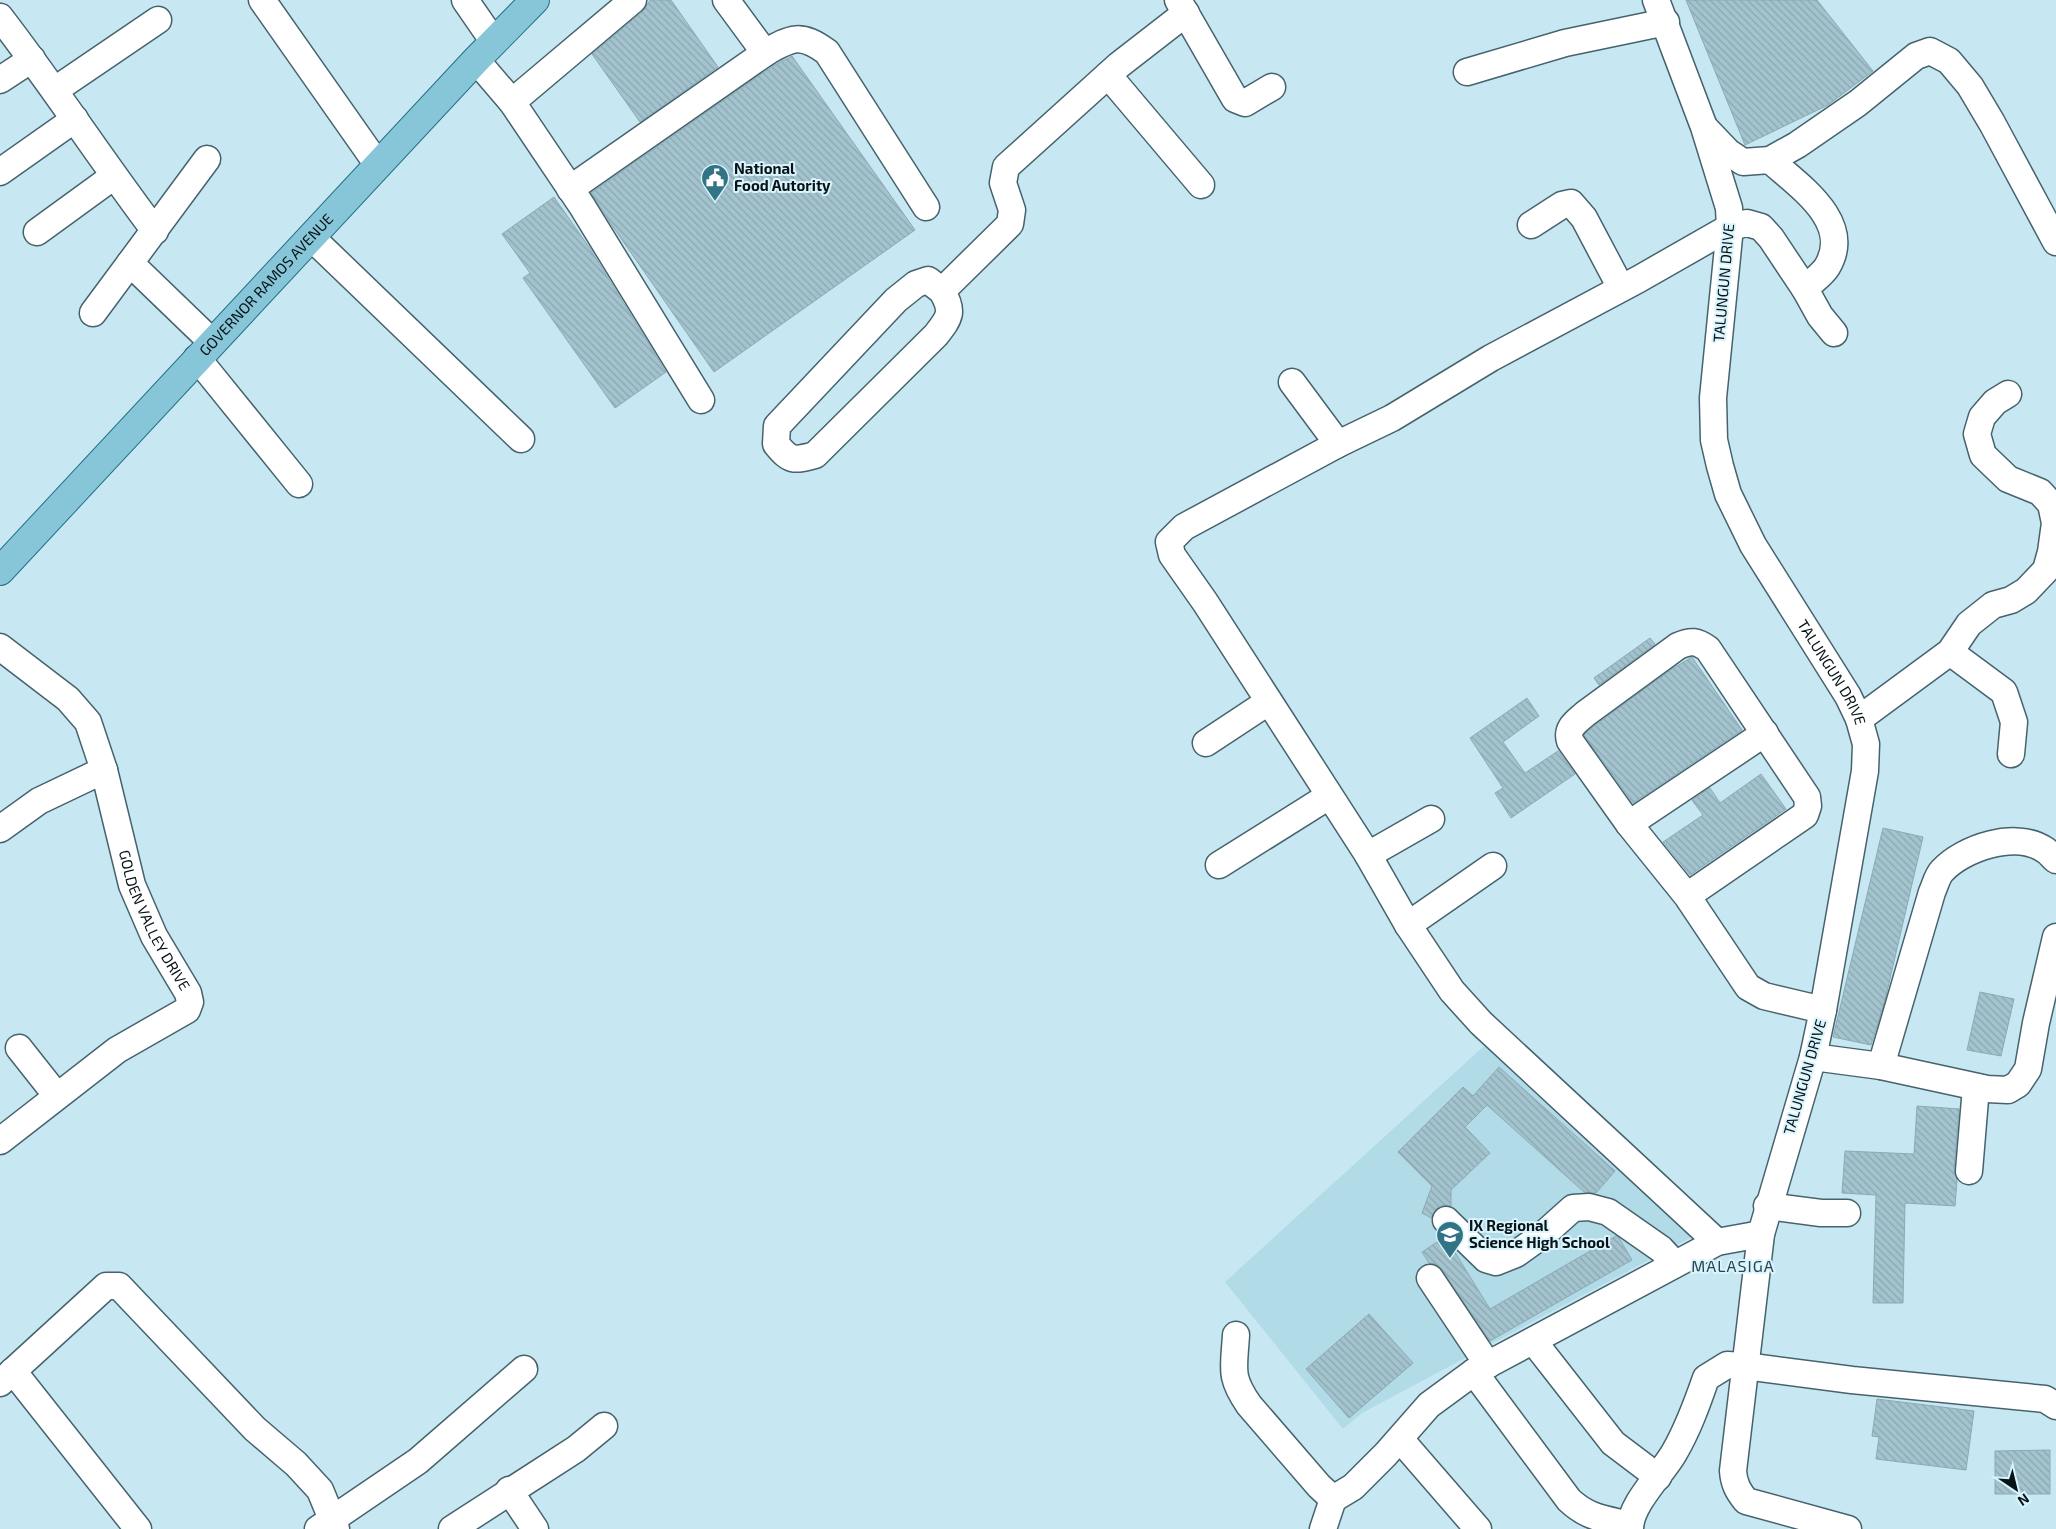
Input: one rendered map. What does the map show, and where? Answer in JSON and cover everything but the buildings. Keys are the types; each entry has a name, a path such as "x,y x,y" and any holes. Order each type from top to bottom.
{"main road":[{"name":"GOVERNOR RAMOS AVENUE","path":"0,571 378,165 535,0"}],"street":[{"path":"262,0 378,165"},
{"path":"465,0 485,51 512,102 570,189 701,400"},
{"path":"512,102 632,0"},
{"path":"726,0 765,52"},
{"path":"942,291 1010,224 1012,210 1003,183 1006,167 1182,7 1235,99 1245,103 1272,87"},
{"path":"1467,72 1565,43 1661,11"},
{"name":"TALUNGUN DRIVE","path":"1661,11 1704,128 1728,208 1730,227 1713,398 1714,440 1720,466 1728,494 1753,545 1848,696 1859,719 1866,744 1865,771 1823,1010 1813,1056 1767,1206 1761,1234 1733,1471 1734,1481 1739,1493 1746,1501 1848,1529"},
{"path":"0,17 55,90 114,176 155,231"},
{"path":"55,90 158,20"},
{"path":"570,189 765,52 782,42 800,39 812,41 827,52 926,207"},
{"path":"1704,128 1728,152 1743,162 1770,160 1797,145 1858,103 1916,56 1930,51 1949,61 1970,86 2056,242"},
{"path":"0,80 32,59"},
{"path":"1108,75 1201,185"},
{"path":"0,172 75,119"},
{"path":"93,313 207,159"},
{"path":"1770,160 1822,208 1833,230 1835,245 1827,268 1805,289"},
{"path":"38,232 114,176"},
{"path":"1531,225 1562,205 1571,203 1584,218 1620,288"},
{"path":"1717,1242 1481,1023 1452,991 1408,924 1368,855 1205,602 1172,555 1169,542 1184,527 1338,444 1401,414 1491,358 1730,227 1747,223 1760,227 1771,238 1805,289 1820,316 1834,333"},
{"path":"312,238 521,439"},
{"path":"130,263 205,350 299,484"},
{"path":"928,280 942,291 949,303 950,318 936,335 815,455 798,459 786,457 776,444 777,426 896,300 916,284 928,280"},
{"path":"1292,382 1338,444"},
{"path":"1859,719 1950,652 1969,624 1993,605 2011,600 2026,591 2046,570 2052,552 2056,523 2052,504 2040,492 2008,479 1982,455 1977,434 1982,417 1995,402 2008,394"},
{"path":"1687,896 1805,815 1808,806 1807,797 1708,650 1699,642 1688,641 1678,646 1571,727 1568,736 1629,824 1687,896 1748,987 1764,996 1823,1010"},
{"name":"GOLDEN VALLEY DRIVE","path":"0,647 78,708 88,722 104,770 132,885 154,936 188,993 190,1002 187,1010 117,1050 0,1141"},
{"path":"1950,652 2004,692 2014,722 2011,754"},
{"path":"1206,743 1268,702"},
{"path":"1629,824 1766,734"},
{"path":"6,823 39,801 104,770"},
{"path":"1219,865 1329,796"},
{"path":"1368,855 1431,819"},
{"path":"1881,1066 1932,892 1941,872 1966,852 1993,844 2018,841 2044,849 2056,860"},
{"path":"1408,924 1493,866"},
{"path":"1813,1056 1881,1066 1976,1086 2008,1090 2018,1084 2028,1069 2036,1023 2056,936"},
{"path":"19,1048 57,1096"},
{"path":"1969,1171 1976,1086"},
{"path":"1767,1206 1814,1212 1847,1213"},
{"path":"1446,1220 1486,1259 1496,1262 1516,1254 1544,1234 1573,1208 1589,1207 1608,1212 1660,1249 1674,1264"},
{"path":"1323,1529 1333,1499 1353,1487 1400,1439 1409,1426 1429,1405 1481,1369 1717,1242 1761,1234"},
{"path":"1430,1278 1481,1369 1569,1500 1580,1511 1588,1515 1630,1527 1633,1512 1673,1454 1685,1432 1698,1404 1706,1378 1727,1365 1852,1380 2045,1399 2055,1404"},
{"path":"138,1529 6,1377 106,1286 119,1286 255,1429 296,1464 320,1490 328,1526 418,1461 524,1368"},
{"path":"1236,1336 1233,1376 1240,1392 1319,1486 1333,1499"},
{"path":"1534,1342 1613,1443 1658,1477"},
{"path":"452,1529 509,1490 576,1449 604,1426"},
{"path":"1400,1439 1478,1529"},
{"path":"509,1490 535,1529"}],"shaded area":[{"name":"IX Regional Science High School","path":"1484,1046 1692,1237 1362,1413 1343,1429 1225,1282"}],"place":[{"name":"National Food Autority","path":"715,202"},
{"name":"IX Regional Science High School","path":"1450,1259"}],"district":[{"name":"MALASIGA","path":"1733,1266"}]}
